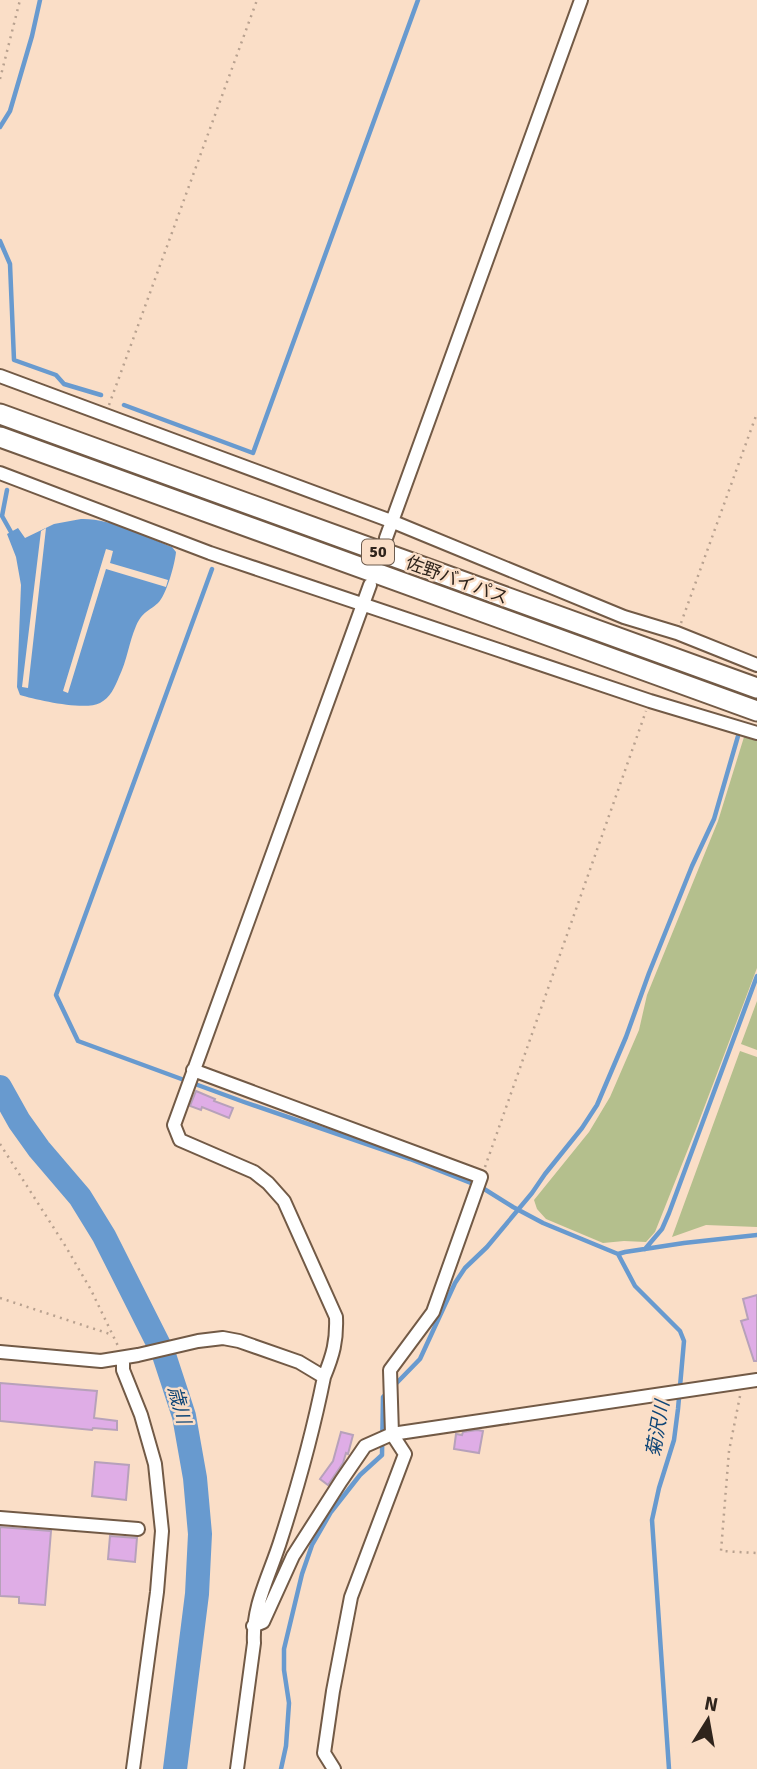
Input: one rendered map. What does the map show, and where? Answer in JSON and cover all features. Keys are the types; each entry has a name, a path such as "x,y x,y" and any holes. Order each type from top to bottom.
{"highway":[{"name":"佐野バイパス","path":"0,414 757,688"},
{"name":"佐野バイパス","path":"0,437 757,711"}],"street":[{"path":"386,538 580,0"},
{"path":"0,376 391,521 624,617 677,633 757,665"},
{"path":"0,473 210,553 650,701 757,733"},
{"path":"237,1769 258,1602 295,1494 324,1377 337,1337 335,1317 284,1201 254,1172 180,1140 174,1125 370,585"},
{"path":"193,1070 481,1177 433,1312 390,1370 385,1437"},
{"path":"0,1352 101,1361 223,1338 299,1362 324,1377"},
{"path":"123,1358 123,1370 141,1415 155,1464 162,1531 157,1592 133,1769"},
{"path":"253,1626 263,1622 293,1556 366,1446 385,1437 757,1380"},
{"path":"334,1769 324,1753 332,1691 351,1597 405,1454 385,1437"},
{"path":"0,1518 138,1529"}],"path":[{"path":"0,79 20,0"},
{"path":"106,415 257,0"},
{"path":"677,633 757,413"},
{"path":"481,1177 650,701"},
{"path":"0,1144 66,1247 114,1335 123,1358"},
{"path":"0,1298 114,1335"},
{"path":"740,1382 726,1475 720,1551 757,1553"}],"green space":[{"path":"744,737 757,741 757,968 655,1232 646,1242 603,1243 546,1219 537,1209 534,1200 589,1132 610,1097 639,1030 647,995 718,821"},
{"path":"757,1001 757,1050 741,1044"},
{"path":"740,1051 757,1057 757,1227 706,1225 672,1237"}],"water":[{"path":"81,519 104,521 127,528 172,547 176,552 164,594 139,621 112,692 100,703 84,706 20,695 17,687 21,585 16,557 7,534 18,528 25,538 54,524"}],"pier":[{"path":"46,528 28,688 22,687 41,531"},
{"path":"106,549 113,551 110,563 168,580 166,587 106,569 68,693 63,691"}],"building":[{"path":"196,1091 233,1108 229,1118 202,1107 201,1110 190,1106"},
{"path":"757,1295 757,1361 754,1361 741,1321 748,1319 743,1299"},
{"path":"0,1383 97,1391 94,1418 117,1421 117,1430 0,1421"},
{"path":"483,1431 479,1453 454,1449 456,1434 462,1435 463,1432"},
{"path":"341,1432 353,1435 348,1454 346,1453 343,1463 328,1485 320,1479 333,1461"},
{"path":"95,1462 129,1465 126,1500 92,1496"},
{"path":"0,1527 51,1531 45,1605 19,1603 19,1597 0,1596"},
{"path":"110,1536 137,1538 135,1562 108,1559"}],"waterway":[{"path":"0,127 10,111 40,0"},
{"path":"124,405 253,453 418,0"},
{"path":"0,241 10,264 14,360 56,375 64,384 101,395"},
{"path":"7,490 2,516 11,532"},
{"path":"212,569 56,995 78,1041 410,1159 481,1187 543,1223 618,1254"},
{"path":"281,1769 286,1746 289,1703 284,1649 302,1574 312,1545 331,1512 360,1475 382,1455 383,1397 420,1359 455,1283 465,1268 487,1247 532,1193 597,1105 692,866 714,819 738,736"},
{"path":"645,1249 662,1229 669,1213 757,976"},
{"name":"歳川","path":"0,1087 19,1121 80,1197 104,1236 164,1355 184,1416 195,1478 200,1534 197,1594 175,1769"},
{"name":"菊沢川","path":"669,1769 652,1520 674,1440 684,1341 680,1331 635,1286 618,1254 757,1235"}]}
